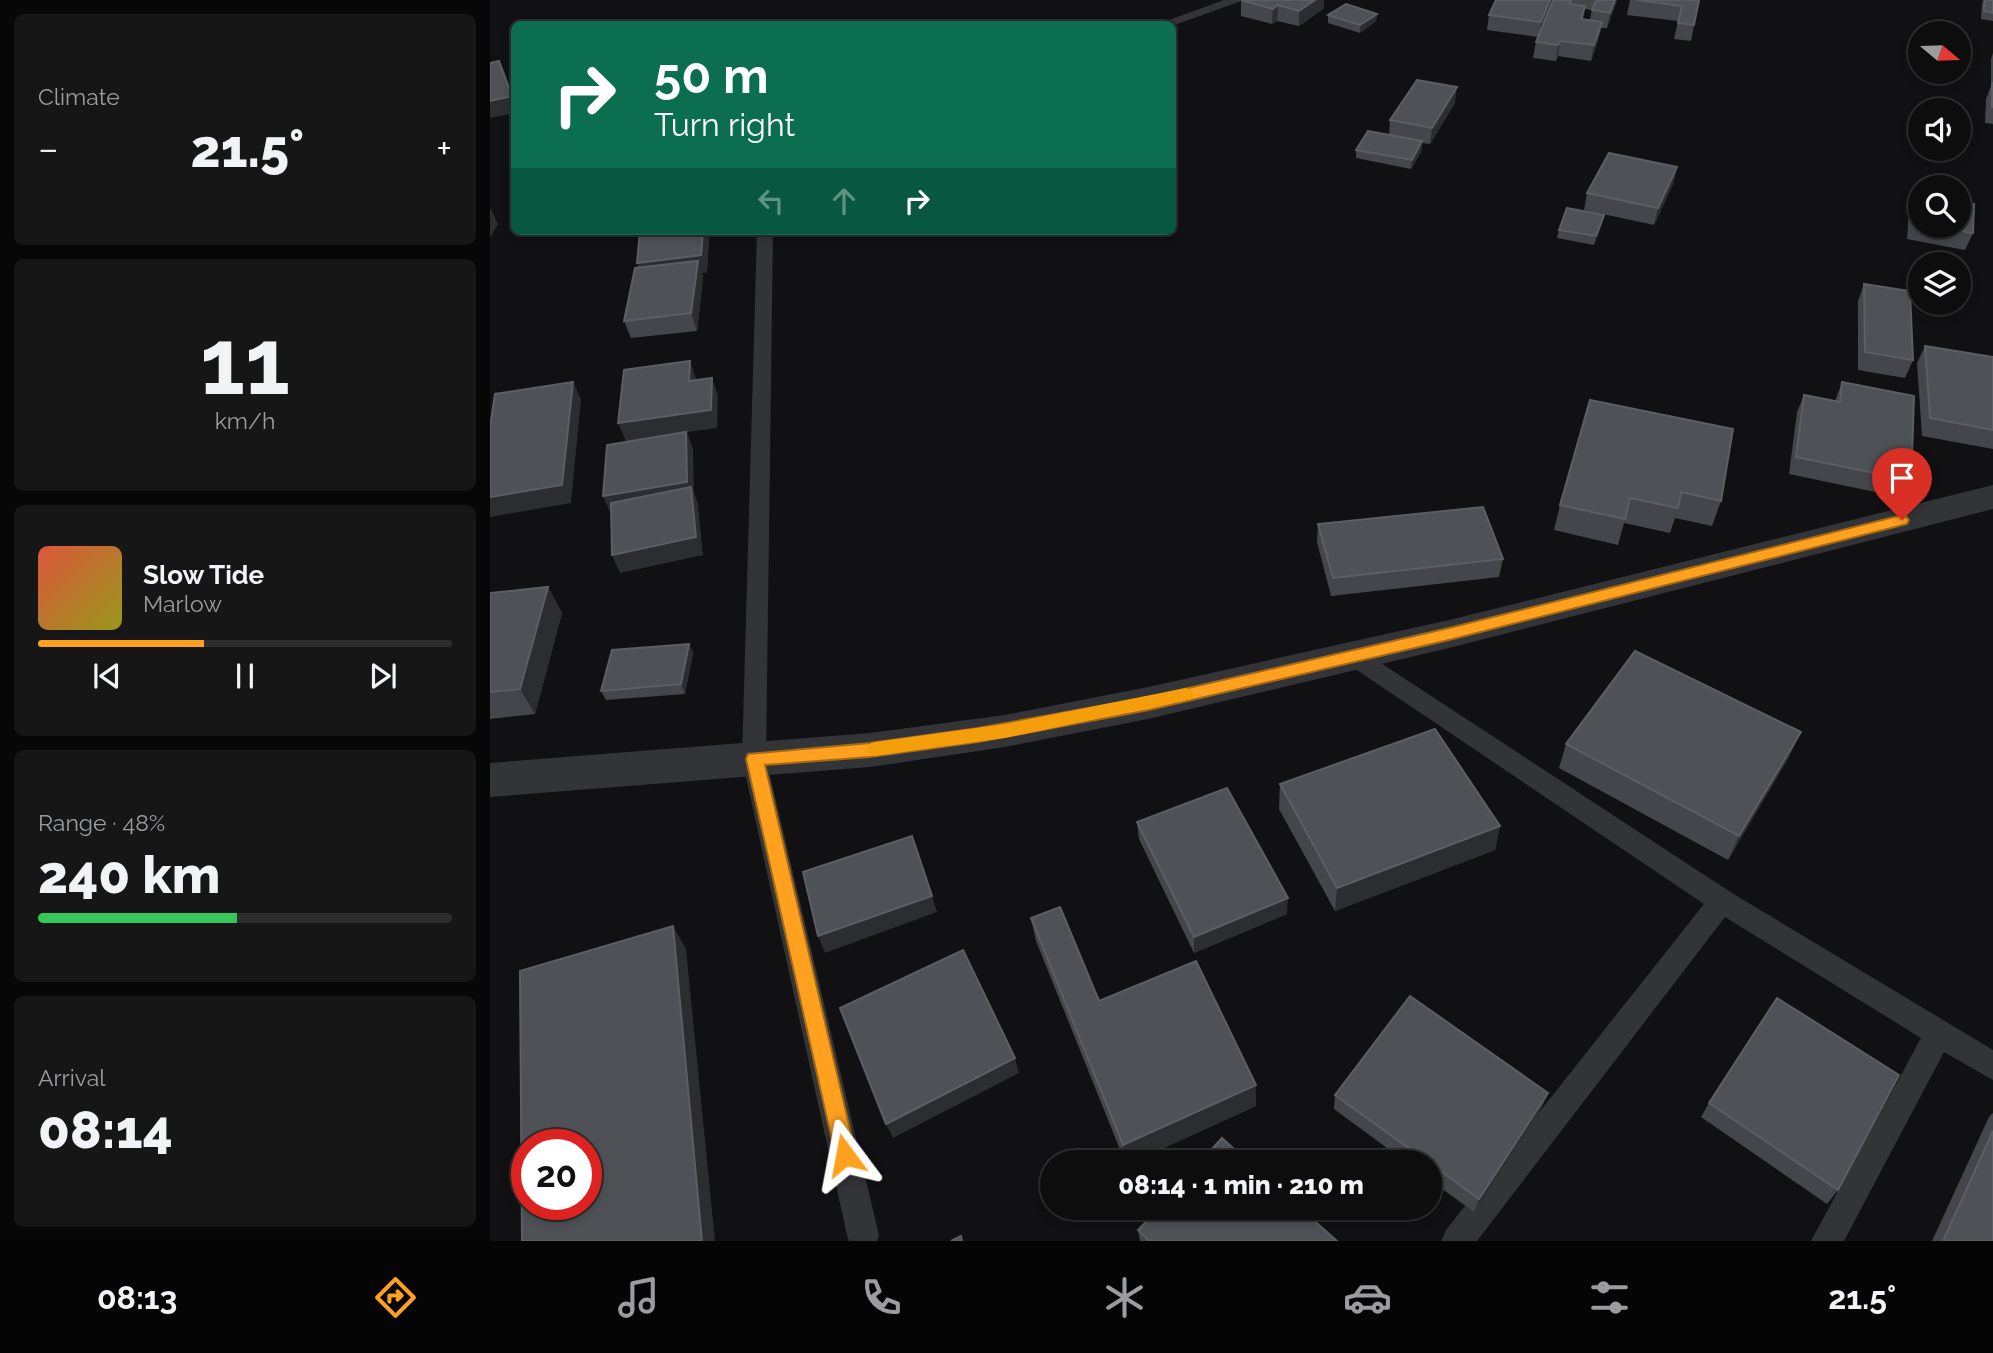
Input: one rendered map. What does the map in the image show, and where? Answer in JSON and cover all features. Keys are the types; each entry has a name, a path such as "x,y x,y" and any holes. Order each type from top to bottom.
{"street":[{"path":"490,780 870,750 1005,731 1149,703 1353,656 1993,498"}],"lane":[{"path":"1175,21 1237,0"},
{"path":"765,235 754,759 863,1235"},
{"path":"1353,656 1722,901 1993,1066"},
{"path":"1457,1241 1722,901"},
{"path":"1827,1241 1939,1033"}],"building":[{"path":"1241,0 1315,0 1299,11 1278,5 1273,9"},
{"path":"1496,0 1550,0 1541,22 1489,15"},
{"path":"1553,0 1571,0 1569,4 1585,6 1581,19 1602,22 1594,45 1560,41 1558,45 1536,42"},
{"path":"1596,0 1615,0 1610,13 1592,10"},
{"path":"1637,0 1699,0 1694,25 1678,23 1682,6"},
{"path":"1985,0 1993,0 1993,13 1984,11"},
{"path":"1346,4 1377,14 1360,25 1328,15"},
{"path":"499,61 511,96 490,101 490,63"},
{"path":"1417,80 1457,87 1432,128 1390,120"},
{"path":"1368,131 1422,141 1412,160 1356,150"},
{"path":"1609,153 1677,167 1658,208 1587,193"},
{"path":"1971,203 1974,204 1971,233"},
{"path":"1567,208 1604,215 1596,236 1559,230"},
{"path":"640,235 703,235 701,255 637,263"},
{"path":"698,261 691,313 624,321 635,268"},
{"path":"1864,284 1908,291 1913,360 1865,352"},
{"path":"1925,346 1993,357 1993,430 1930,418"},
{"path":"690,361 689,381 712,378 711,410 618,423 624,370"},
{"path":"573,382 562,485 490,497 490,427 495,394"},
{"path":"1842,382 1914,396 1912,455 1890,450 1889,476 1796,457 1804,395 1840,402"},
{"path":"1590,400 1733,429 1721,501 1681,492 1678,508 1630,498 1625,519 1560,505"},
{"path":"686,432 687,482 603,496 607,445"},
{"path":"691,487 696,537 612,555 611,503"},
{"path":"1483,507 1503,559 1333,578 1318,524"},
{"path":"548,587 520,689 490,692 490,593"},
{"path":"689,644 681,684 601,691 612,650"},
{"path":"1635,651 1801,732 1739,836 1566,744"},
{"path":"1435,729 1500,826 1337,888 1280,784"},
{"path":"1227,788 1288,898 1194,937 1137,822"},
{"path":"912,836 932,896 818,936 803,872"},
{"path":"1060,907 1099,1001 1196,961 1256,1085 1123,1145 1031,918"},
{"path":"673,926 702,1241 522,1241 522,1220 602,1220 602,1129 521,1129 520,971"},
{"path":"963,950 1015,1058 886,1124 840,1008"},
{"path":"1410,996 1548,1093 1479,1199 1442,1172 1442,1150 1411,1150 1335,1095"},
{"path":"1777,998 1899,1075 1838,1190 1709,1103"},
{"path":"1993,1131 1993,1241 1943,1241"},
{"path":"1222,1138 1235,1150 1211,1150"},
{"path":"1148,1220 1313,1220 1337,1241 1149,1241 1138,1230"}],"slow traffic":[{"path":"875,749 1005,731 1186,694"}],"route":[{"path":"845,1155 754,759 870,750 978,735 1149,703 1449,634 1902,520"}]}
